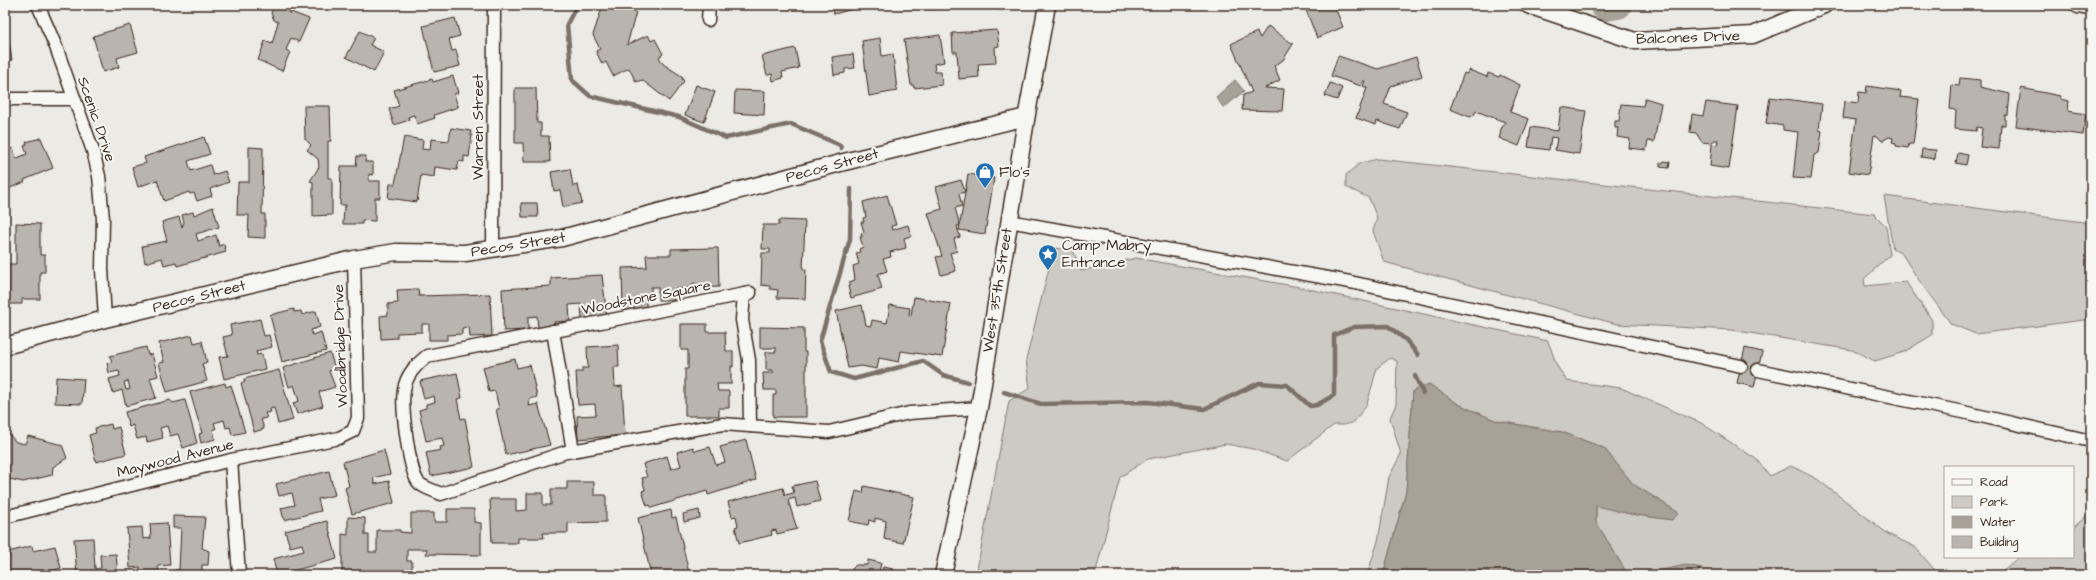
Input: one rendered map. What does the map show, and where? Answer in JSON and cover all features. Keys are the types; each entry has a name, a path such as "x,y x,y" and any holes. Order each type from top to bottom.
{"street":[{"name":"Scenic Drive","path":"38,5 56,47 73,99 93,151 99,176 103,219 102,268 105,320"},
{"name":"Warren Street","path":"493,250 494,5"},
{"path":"708,20 709,5"},
{"name":"Balcones Drive","path":"1528,5 1635,41 1753,35 1824,5"},
{"path":"2078,5 2091,7"},
{"name":"West 35th Street","path":"943,575 979,408 1026,117 1049,6"},
{"path":"5,99 73,99"},
{"name":"Pecos Street","path":"5,346 354,259 396,252 465,253 493,250 562,238 844,162 1026,117"},
{"path":"1009,221 1350,282 1741,366"},
{"name":"Woodbridge Drive","path":"353,431 358,418 354,259"},
{"name":"Woodstone Square","path":"750,426 749,360 742,320 747,294 428,356 412,368 404,390 406,435 411,466 419,483 441,494 573,451 723,424 829,432 909,413 979,408"},
{"path":"553,331 573,451"},
{"path":"1758,370 1956,410 2091,440"},
{"name":"Maywood Avenue","path":"5,517 232,460 340,438 353,431"},
{"path":"232,460 239,575"}],"green space":[{"path":"1378,159 1874,214 1886,226 1890,255 1864,279 1865,286 1906,282 1932,320 1932,335 1904,352 1875,361 1852,350 1732,330 1617,324 1384,262 1373,231 1377,218 1369,198 1346,187 1346,175 1360,163"},
{"path":"1884,196 2091,223 2091,319 1976,334 1951,324 1902,254 1893,249"},
{"path":"1054,248 1073,250 1081,271 1136,258 1299,287 1548,341 1557,366 1567,381 1621,388 1701,423 1756,459 1770,476 1791,466 1817,479 1888,534 1915,547 1939,575 1694,575 1701,568 1628,575 1596,522 1596,505 1630,514 1672,520 1679,513 1633,484 1604,448 1562,432 1497,421 1458,404 1429,384 1413,391 1406,491 1383,575 1367,575 1378,541 1389,477 1401,454 1390,418 1396,404 1397,361 1390,358 1377,368 1367,404 1354,422 1344,425 1334,425 1287,461 1253,449 1226,444 1148,459 1120,477 1095,575 976,575 1009,401 1030,388 1026,360"},
{"path":"2091,512 2091,575 1997,575 2018,558 2074,558 2074,527"}],"water":[{"path":"1235,80 1244,91 1225,107 1223,107 1216,97"},
{"path":"1429,384 1458,404 1497,421 1562,432 1604,448 1633,484 1679,513 1672,520 1630,514 1596,506 1596,522 1628,575 1383,575 1406,491 1413,391"},
{"path":"1686,565 1702,568 1694,575 1638,575"}],"building":[{"path":"263,5 282,5 287,7 290,14 291,12 309,19 299,42 291,38 286,50 290,52 282,71 258,60 265,41 272,44 278,22 274,20 271,13 273,9"},
{"path":"603,5 613,5 636,12 627,45 648,35 651,41 655,39 663,54 659,57 663,64 683,77 682,79 684,81 669,101 642,80 636,82 629,68 613,76 606,62 602,64 596,51 600,49 593,35"},
{"path":"832,5 868,5 834,14"},
{"path":"914,5 936,5 936,9 914,9"},
{"path":"981,5 1003,5 1002,10 981,8"},
{"path":"1304,5 1334,5 1343,27 1317,38"},
{"path":"455,18 460,36 449,39 452,51 456,50 460,66 434,72 423,26"},
{"path":"130,25 138,52 117,58 119,67 103,72 93,36"},
{"path":"1268,26 1293,44 1283,60 1274,66 1280,80 1265,88 1284,89 1282,111 1242,110 1243,95 1252,92 1231,44 1257,32 1260,38"},
{"path":"997,30 999,46 995,47 996,63 978,64 979,77 959,79 957,52 953,52 952,33"},
{"path":"360,31 374,38 370,45 384,52 374,72 346,57"},
{"path":"940,35 944,62 934,64 935,72 941,72 942,85 914,88 913,85 911,85 904,40"},
{"path":"880,38 882,56 893,54 897,91 869,96 862,41"},
{"path":"9,42 12,60 5,61 5,43"},
{"path":"795,48 799,68 782,72 783,78 773,81 772,74 767,75 762,56"},
{"path":"853,54 855,68 845,69 845,73 834,75 832,57"},
{"path":"1338,56 1378,69 1416,57 1422,76 1391,86 1384,104 1407,112 1400,129 1377,121 1376,125 1356,118 1367,88 1363,86 1365,81 1363,81 1361,86 1331,76"},
{"path":"1469,70 1487,77 1488,73 1499,77 1500,75 1520,85 1510,112 1529,119 1519,146 1499,138 1500,131 1505,122 1476,111 1474,115 1470,117 1450,109 1464,73 1467,74"},
{"path":"453,76 458,93 454,94 458,107 434,115 435,118 417,124 414,115 408,117 409,120 394,125 389,109 399,106 394,90 432,79 433,82"},
{"path":"1960,78 1980,80 1980,87 2010,94 2008,115 2005,115 2005,125 2001,125 1999,149 1980,147 1982,128 1977,127 1976,131 1955,129 1956,110 1950,109 1952,85 1959,86"},
{"path":"1330,83 1342,88 1337,100 1325,96"},
{"path":"696,85 715,92 704,122 685,115"},
{"path":"1867,86 1901,91 1900,97 1919,99 1913,144 1909,144 1908,148 1896,146 1896,143 1892,142 1893,138 1889,137 1882,141 1874,135 1868,175 1849,172 1856,120 1843,118 1845,101 1858,103 1859,92 1866,93"},
{"path":"515,88 536,88 537,123 541,123 541,136 549,136 550,162 524,162 523,143 515,143"},
{"path":"2021,88 2060,96 2060,99 2069,101 2068,111 2086,114 2083,135 2016,126"},
{"path":"735,90 765,91 764,115 734,113"},
{"path":"1770,97 1822,104 1819,130 1822,131 1819,153 1814,155 1811,179 1793,178 1798,132 1783,130 1783,126 1766,123"},
{"path":"1645,98 1661,103 1654,142 1648,141 1646,150 1629,148 1630,139 1617,137 1618,128 1615,128 1615,121 1619,121 1621,104 1643,106"},
{"path":"1706,102 1738,106 1729,169 1710,166 1712,144 1717,145 1718,140 1710,143 1702,142 1696,133 1690,132 1692,114 1703,116"},
{"path":"304,106 330,106 331,141 328,141 328,178 332,178 332,215 313,216 313,182 310,181 319,167 318,159 307,150 311,145 305,139"},
{"path":"1561,107 1586,111 1579,154 1555,150 1557,138 1551,137 1549,150 1528,147 1531,127 1558,131"},
{"path":"451,128 471,131 470,135 472,135 469,157 464,156 464,162 459,161 457,170 435,167 434,177 421,175 417,202 388,198 390,184 395,184 404,137 423,140 422,149 430,150 431,139 449,141"},
{"path":"204,137 210,154 188,161 191,171 210,165 213,175 225,171 229,182 210,189 212,196 197,201 194,193 190,194 189,192 164,201 157,180 138,187 132,167 146,163 144,157"},
{"path":"41,138 53,168 5,190 6,151 13,148 16,157 15,159 27,154 24,146 27,144 26,142"},
{"path":"249,147 263,148 262,214 265,214 265,238 248,237 249,215 237,215 238,182 249,182"},
{"path":"1922,149 1936,150 1935,159 1921,157"},
{"path":"1958,153 1968,155 1966,165 1956,163"},
{"path":"357,156 366,156 365,162 373,162 373,175 369,174 369,181 380,181 380,198 375,198 375,221 362,220 362,224 343,224 344,207 346,207 346,205 340,205 341,166 356,166"},
{"path":"1664,161 1670,162 1669,168 1660,167 1660,163 1663,163"},
{"path":"570,169 573,186 578,185 582,203 563,207 560,190 554,191 551,172"},
{"path":"968,174 994,178 985,234 959,230"},
{"path":"961,180 965,192 959,194 962,206 955,208 960,225 957,226 960,237 954,239 957,251 950,253 956,271 941,275 936,257 942,256 928,213 942,209 936,187"},
{"path":"887,195 896,225 891,226 892,230 908,225 911,236 904,238 906,248 890,252 891,257 883,259 887,271 878,274 882,289 851,298 848,286 850,285 849,282 855,280 853,266 859,264 856,253 860,252 859,249 863,247 860,237 862,237 861,233 864,232 861,222 864,222 863,218 866,217 863,202"},
{"path":"521,203 537,203 538,217 522,217"},
{"path":"213,207 219,227 196,234 198,241 216,235 219,246 224,244 226,252 177,266 176,262 164,265 162,258 145,263 142,246 167,241 162,222 179,217 182,227 184,222 182,215 193,212 194,215"},
{"path":"779,220 805,221 803,269 806,270 805,299 777,298 778,290 770,289 770,286 761,285 762,253 770,253 770,249 762,249 763,225 779,225"},
{"path":"16,223 40,224 40,255 45,255 45,272 40,272 40,299 22,299 22,304 9,304 7,264 16,264"},
{"path":"718,248 719,287 696,288 696,283 692,284 692,288 673,289 674,300 658,300 658,287 651,287 651,299 646,299 646,310 623,310 622,268 647,267 646,255 671,255 671,249"},
{"path":"602,275 607,317 582,319 581,304 569,305 570,321 554,322 555,328 538,329 537,316 528,317 528,330 504,331 502,289 551,286 551,278"},
{"path":"418,289 419,296 490,294 492,336 470,337 469,327 462,328 462,334 447,335 447,340 429,340 429,324 422,324 422,332 397,333 397,338 381,339 380,316 388,315 388,304 398,303 397,290"},
{"path":"914,297 951,304 942,357 901,351 899,362 879,358 877,369 861,366 848,368 836,311 862,305 866,325 871,326 872,320 887,323 890,305 910,308 909,315 911,316"},
{"path":"294,309 294,312 301,311 302,315 316,311 320,327 311,330 312,335 321,332 326,351 282,362 270,315"},
{"path":"260,319 264,336 269,335 272,347 256,351 257,355 262,354 265,369 224,379 219,357 228,356 223,337 232,335 230,325"},
{"path":"681,324 707,324 707,332 725,332 726,351 733,351 731,384 717,384 718,391 729,391 729,408 719,408 719,416 685,416 685,369 688,369 688,350 681,350"},
{"path":"760,327 804,328 804,352 806,352 806,417 773,417 773,395 776,395 776,390 764,390 763,373 773,373 773,370 766,370 766,352 776,352 776,348 760,348"},
{"path":"192,335 194,343 202,341 207,362 202,364 207,381 167,392 159,363 164,362 159,343"},
{"path":"618,345 619,367 614,367 615,387 622,386 625,435 578,439 577,416 596,415 595,404 578,405 576,372 582,372 582,368 588,368 587,347"},
{"path":"146,347 148,355 152,354 158,376 150,378 156,398 126,406 122,390 113,393 109,379 120,376 119,371 109,373 107,363 112,362 110,356","holes":["128,381 130,389 126,390 124,382"]},
{"path":"1745,348 1762,352 1754,387 1737,383"},
{"path":"330,353 335,369 329,371 335,387 319,392 323,406 297,414 293,403 299,401 294,385 289,387 283,368"},
{"path":"515,359 517,368 530,365 537,397 530,399 529,406 538,404 550,445 506,455 496,409 499,409 495,391 489,392 483,367"},
{"path":"279,370 293,420 278,424 274,408 270,409 271,412 265,413 267,418 261,419 264,429 254,432 241,383 245,382 244,379"},
{"path":"457,373 462,398 457,399 461,419 465,418 474,467 431,476 426,453 441,450 440,447 444,446 442,438 426,441 419,410 426,408 426,404 435,402 434,396 424,399 420,381"},
{"path":"56,377 84,379 82,404 55,403"},
{"path":"225,383 226,387 231,385 245,432 232,435 230,427 226,428 224,420 214,423 216,429 213,429 215,439 201,443 199,434 202,433 190,392"},
{"path":"170,400 173,403 185,400 197,443 183,448 178,434 170,436 167,426 160,428 163,438 147,442 146,437 137,439 133,425 129,427 125,412"},
{"path":"111,424 112,429 119,427 126,454 96,462 89,435 96,433 95,428"},
{"path":"6,431 16,442 25,444 28,436 62,445 67,458 53,467 52,475 23,482 5,478"},
{"path":"746,440 756,480 708,495 707,491 651,508 650,505 647,506 642,491 645,490 642,478 647,477 643,464 667,456 671,469 681,466 677,452 693,447 695,451 710,447 716,465 725,462 720,447"},
{"path":"384,450 390,474 373,478 375,484 389,481 394,503 352,514 345,488 349,486 343,462"},
{"path":"329,471 335,495 318,499 321,511 284,520 281,508 295,505 292,493 279,496 276,484"},
{"path":"815,481 820,501 797,507 795,498 788,500 797,529 777,534 776,530 771,531 772,535 739,543 735,527 738,526 736,516 732,517 728,502 783,488 785,495 794,493 792,486"},
{"path":"567,482 594,482 594,495 606,495 606,522 568,523 568,533 543,533 544,538 518,538 518,543 492,543 490,499 516,499 516,511 527,510 527,493 543,493 543,505 551,505 551,489 567,489"},
{"path":"864,486 914,497 903,543 884,539 886,521 875,518 875,522 869,520 868,525 849,521 856,491 863,493"},
{"path":"447,509 474,509 474,522 481,523 481,555 426,554 427,549 407,549 407,561 412,561 412,574 342,575 342,534 348,535 348,517 365,518 365,535 369,535 369,552 377,552 377,530 400,530 400,532 411,533 411,513 434,513 434,522 447,522"},
{"path":"671,510 672,518 676,517 689,573 678,575 651,575 638,518"},
{"path":"699,510 700,518 684,522 683,514"},
{"path":"173,516 205,517 202,548 209,551 208,565 202,565 202,575 175,575 175,570 179,570 181,528 173,528"},
{"path":"327,521 337,559 277,575 273,559 304,551 302,544 290,547 285,531"},
{"path":"167,523 170,565 158,566 159,575 140,575 140,567 130,568 127,528 142,527 143,539 151,538 150,524"},
{"path":"93,538 95,569 101,568 100,555 116,554 118,575 77,575 74,539"},
{"path":"32,546 33,551 55,546 61,568 38,575 5,575 5,559 9,557 8,552"},
{"path":"868,560 881,563 879,572 882,572 883,567 893,569 892,575 851,575 852,569 856,565 867,565"},
{"path":"312,572 313,575 300,575"},
{"path":"837,572 851,575 836,575"}],"waterway":[{"path":"577,5 567,24 572,80 590,96 679,117 726,138 791,124 840,145 841,148"},
{"path":"1603,5 1607,7 1618,5"},
{"path":"851,189 850,239 820,341 831,372 854,379 923,361 943,375 968,382"},
{"path":"1004,392 1041,404 1148,402 1204,409 1259,383 1287,385 1310,406 1317,405 1334,395 1334,335 1354,327 1388,326 1406,340 1418,355"},
{"path":"1415,376 1423,393"}],"place":[{"name":"Flo's","path":"985,189"},
{"name":"Camp Mabry Entrance","path":"1048,271"}]}
